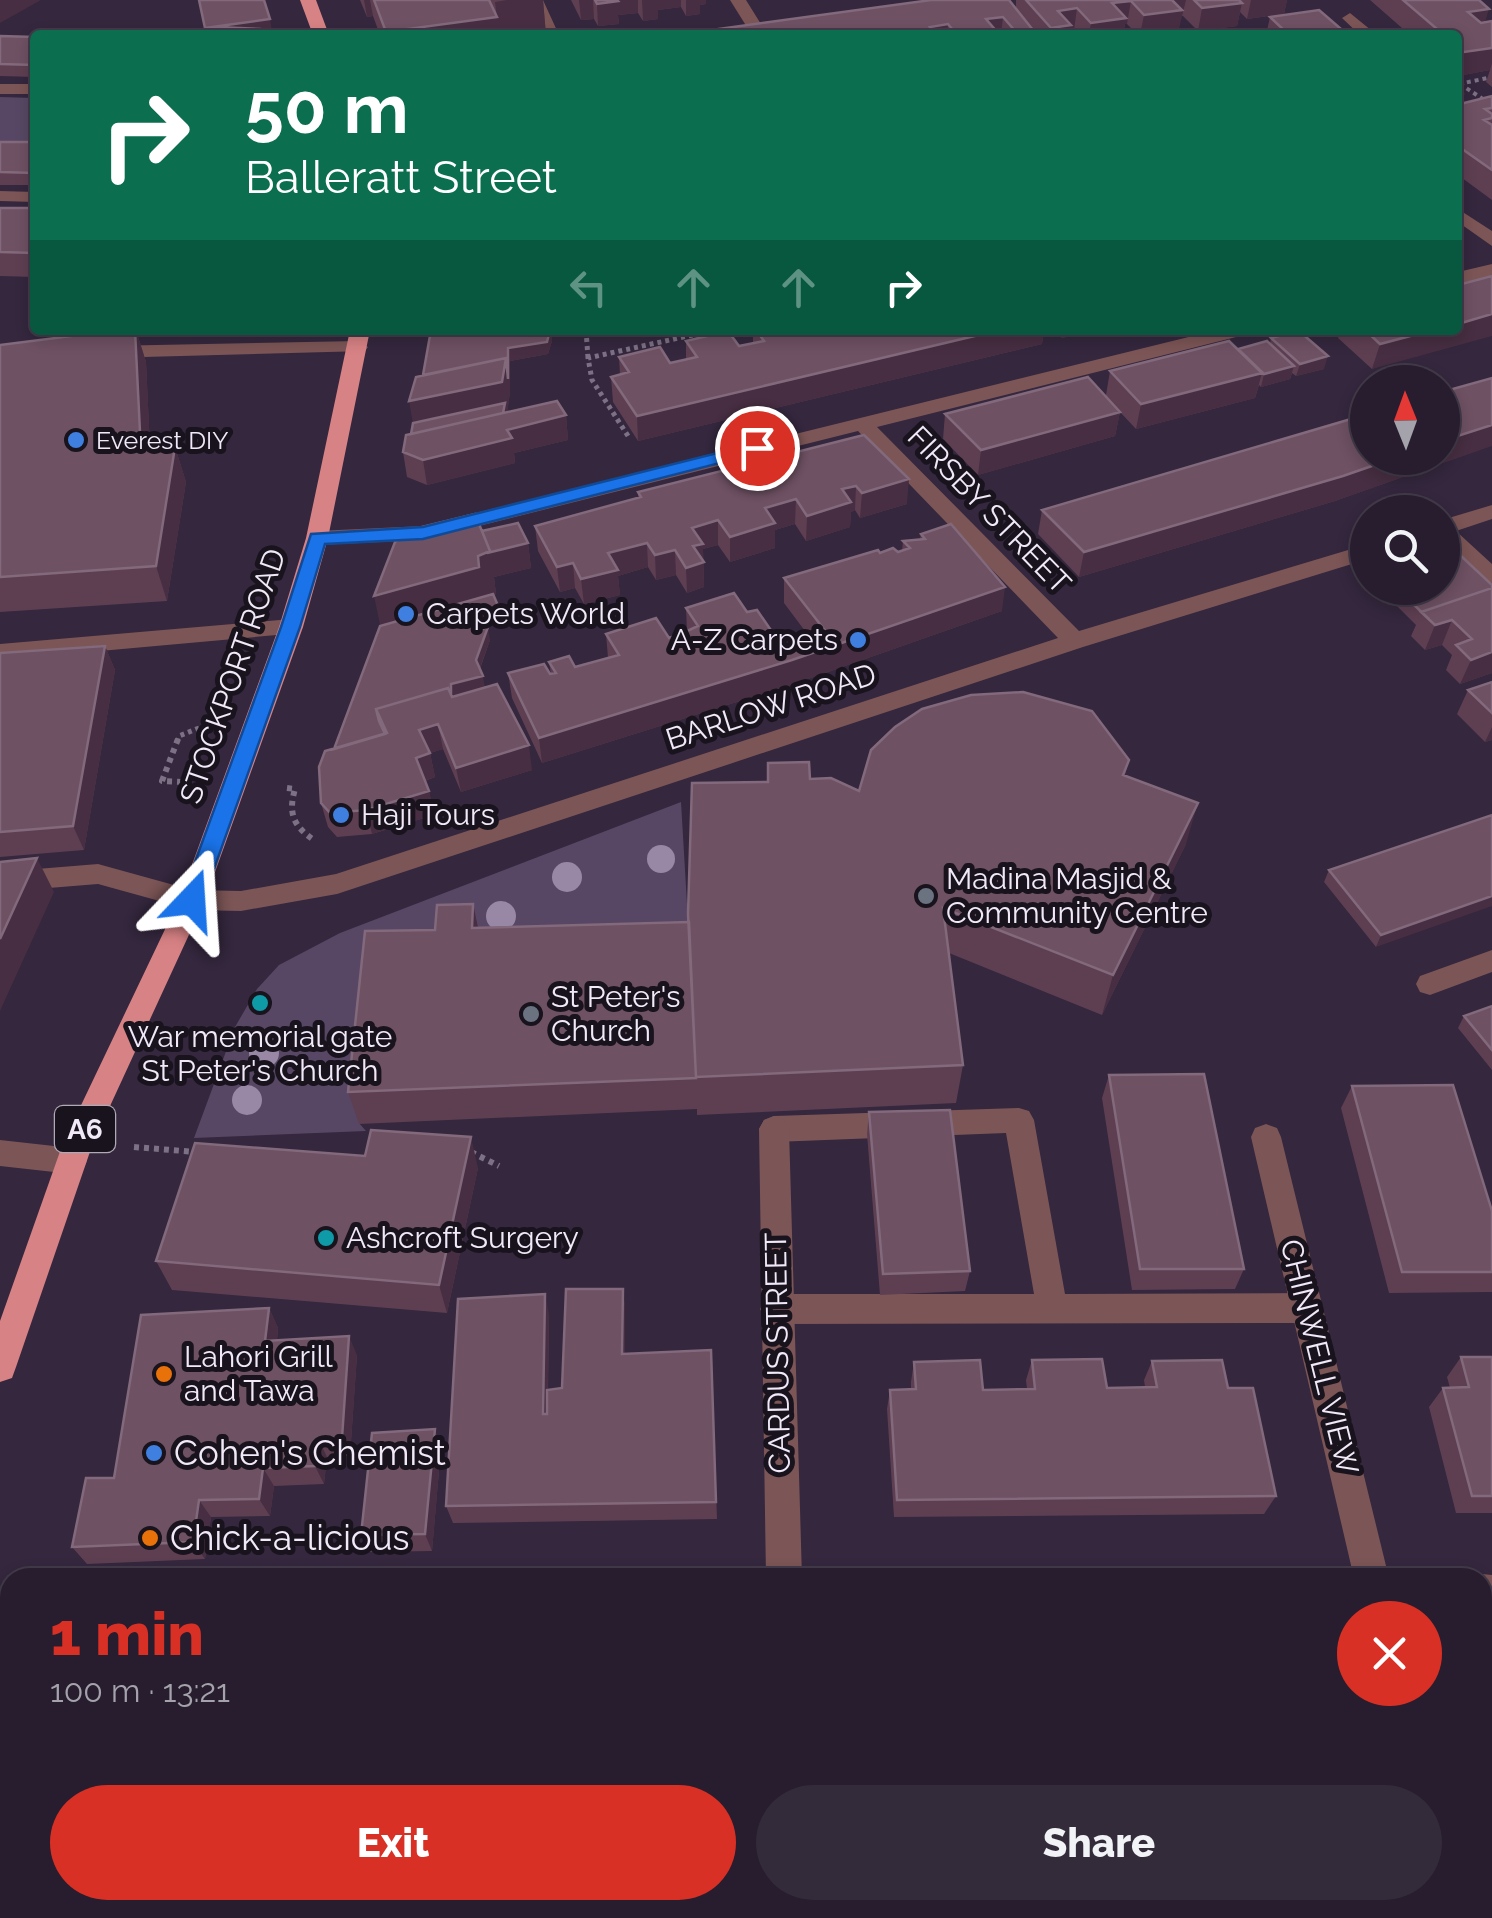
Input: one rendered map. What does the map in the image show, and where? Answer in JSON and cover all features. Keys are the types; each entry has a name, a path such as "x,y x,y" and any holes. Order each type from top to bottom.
{"highway":[{"path":"308,0 319,30"},
{"name":"STOCKPORT ROAD","path":"0,1367 75,1152 192,900 291,627 317,538 359,339"}],"street":[{"path":"535,0 548,30"},
{"path":"738,0 749,30 776,26"},
{"path":"1350,18 1363,30"},
{"path":"0,89 30,89"},
{"path":"0,196 30,197"},
{"path":"1462,217 1492,240"},
{"path":"1462,277 1492,270"},
{"path":"317,538 423,533 1220,335"},
{"path":"80,352 359,339"},
{"name":"FIRSBY STREET","path":"861,422 1074,641"},
{"path":"1460,524 1492,512"},
{"path":"1460,547 1492,576"},
{"name":"BARLOW ROAD","path":"0,882 98,874 192,900 240,901 336,884 1074,641 1350,557"},
{"path":"0,652 291,627"},
{"path":"1430,984 1492,960"},
{"name":"CARDUS STREET","path":"784,1568 774,1129 1020,1120 1052,1308"},
{"name":"CHINWELL VIEW","path":"1266,1137 1370,1568"},
{"path":"0,1153 75,1152"},
{"path":"776,1309 1307,1308"}],"path":[{"path":"1462,83 1492,78"},
{"path":"1462,86 1492,105"},
{"path":"586,335 592,380 653,475"},
{"path":"588,358 692,335"},
{"path":"162,781 178,736 208,724"},
{"path":"75,1152 216,1153"},
{"path":"454,1153 473,1152 499,1166"}],"shaded area":[{"path":"0,97 30,98 30,147 0,146"},
{"path":"681,802 690,955 359,1123 366,1131 194,1138 235,1027 257,989 279,965 340,933"}],"building":[{"path":"199,0 264,0 270,19 205,28"},
{"path":"374,0 489,0 497,17 401,30 385,30"},
{"path":"931,0 1009,0 1033,30 1014,30 1003,17 986,19 995,30 953,30 948,24 930,27 933,30 712,30"},
{"path":"1026,0 1172,0 1182,10 1144,15 1131,1 1112,3 1126,18 1091,23 1077,8 1058,11 1071,25 1051,28"},
{"path":"1194,0 1239,0 1242,3 1202,8"},
{"path":"1403,0 1479,0 1489,9 1468,12 1481,23 1492,21 1492,48 1464,52 1462,30 1438,30"},
{"path":"1319,10 1342,30 1284,30 1270,17"},
{"path":"218,27 260,30 216,30"},
{"path":"0,36 30,37 30,65 0,64"},
{"path":"1492,96 1492,108 1485,109 1492,118 1484,120 1492,125 1492,170 1462,149 1462,104"},
{"path":"0,142 30,142 30,173 0,172"},
{"path":"0,208 30,208 30,253 0,252"},
{"path":"1492,276 1492,314 1462,323 1462,284"},
{"path":"79,335 135,335 140,432 132,435 130,448 175,447 156,566 0,577 0,345"},
{"path":"430,335 549,335 547,342 508,348 508,379 506,358 423,375"},
{"path":"711,335 731,335 739,346 764,341 760,335 979,335 637,416 611,377 629,372 619,357 660,347 670,363 697,357 686,341"},
{"path":"1304,335 1328,356 1300,364 1271,338"},
{"path":"1370,335 1414,335 1380,344"},
{"path":"1229,341 1262,373 1141,404 1110,371"},
{"path":"1267,341 1294,366 1264,374 1238,349"},
{"path":"506,358 502,382 409,401 416,377"},
{"path":"1088,377 1120,412 981,450 945,414"},
{"path":"1492,378 1492,425 1460,435 1460,387"},
{"path":"557,401 566,415 507,430 512,438 423,460 403,452 406,435"},
{"path":"505,403 503,413 411,434 413,423"},
{"path":"1350,419 1350,474 1343,476 1084,552 1042,510"},
{"path":"864,435 909,479 862,493 856,486 842,489 851,502 807,516 796,499 765,508 775,523 730,537 718,520 692,528 703,544 693,546 704,562 686,568 675,550 655,555 647,543 608,553 618,570 581,579 573,563 557,567 535,526 641,497 638,492"},
{"path":"475,514 490,551 478,556 479,567 374,596 395,542 414,529"},
{"path":"518,523 528,543 487,553 490,551 482,531"},
{"path":"951,524 1005,587 792,660 539,738 508,673 544,664 550,674 556,673 549,662 569,656 575,667 619,655 606,634 656,618 669,638 698,626 686,608 734,593 747,612 757,610 786,652 830,637 784,578 878,550 880,553 893,548 898,552 910,548 903,541 925,539 921,534"},
{"path":"1460,555 1492,585 1460,599"},
{"path":"1492,588 1492,652 1471,660 1456,645 1472,639 1452,620 1435,625 1421,612 1442,605 1460,605 1460,599"},
{"path":"493,594 499,608 474,616 478,630 488,627 476,660 483,676 451,684 451,693 448,688 376,709 385,734 334,749 380,626"},
{"path":"1414,605 1442,605 1421,612"},
{"path":"105,646 73,826 0,832 0,653"},
{"path":"1492,682 1492,713 1468,690"},
{"path":"497,684 529,745 456,768 438,724 419,730 430,753 416,758 429,791 366,810 330,813 321,803 319,767 325,751 387,733 376,709 448,688 452,697"},
{"name":"Madina Masjid & Community Centre","path":"1023,692 1092,711 1129,760 1123,775 1198,803 1113,975 943,908 963,1065 696,1077 688,914 692,783 768,782 768,763 809,762 810,779 831,778 859,791 871,750 922,709 971,695"},
{"path":"1492,815 1492,896 1381,935 1329,870"},
{"path":"37,858 0,939 0,862"},
{"name":"St Peter's Church","path":"473,904 472,928 689,922 696,1078 348,1092 365,931 435,930 437,905"},
{"path":"1492,1006 1492,1050 1464,1016"},
{"path":"1204,1074 1244,1269 1140,1269 1109,1075"},
{"path":"1453,1085 1492,1211 1492,1272 1402,1272 1352,1086"},
{"path":"950,1110 970,1271 883,1274 869,1112"},
{"name":"Ashcroft Surgery","path":"371,1130 471,1137 439,1285 156,1261 195,1143 365,1156"},
{"path":"566,1289 623,1289 622,1354 711,1350 716,1502 446,1506 458,1299 545,1294 543,1414 547,1414 547,1390 562,1388"},
{"path":"269,1308 265,1341 349,1336 342,1438 318,1438 315,1466 263,1468 259,1499 199,1500 193,1542 72,1547 86,1478 114,1478 141,1315"},
{"path":"1461,1357 1492,1357 1492,1496 1472,1496 1443,1388 1469,1387"},
{"path":"1102,1359 1107,1388 1157,1387 1152,1361 1222,1360 1228,1388 1253,1388 1276,1496 897,1500 890,1390 916,1389 914,1362 980,1360 983,1390 1035,1389 1032,1360"},
{"path":"435,1429 425,1534 361,1535 372,1433"}],"place":[{"name":"Everest DIY","path":"76,440"},
{"name":"Carpets World","path":"406,614"},
{"name":"A-Z Carpets","path":"858,640"},
{"name":"Haji Tours","path":"341,815"},
{"name":"Madina Masjid & Community Centre","path":"926,896"},
{"name":"War memorial gate St Peter's Church","path":"260,1003"},
{"name":"St Peter's Church","path":"531,1014"},
{"name":"Ashcroft Surgery","path":"326,1238"},
{"name":"Lahori Grill and Tawa","path":"164,1374"},
{"name":"Cohen's Chemist","path":"154,1453"},
{"name":"Chick-a-licious","path":"150,1538"}],"route":[{"path":"192,900 291,627 317,538 423,533 757,448"}]}
